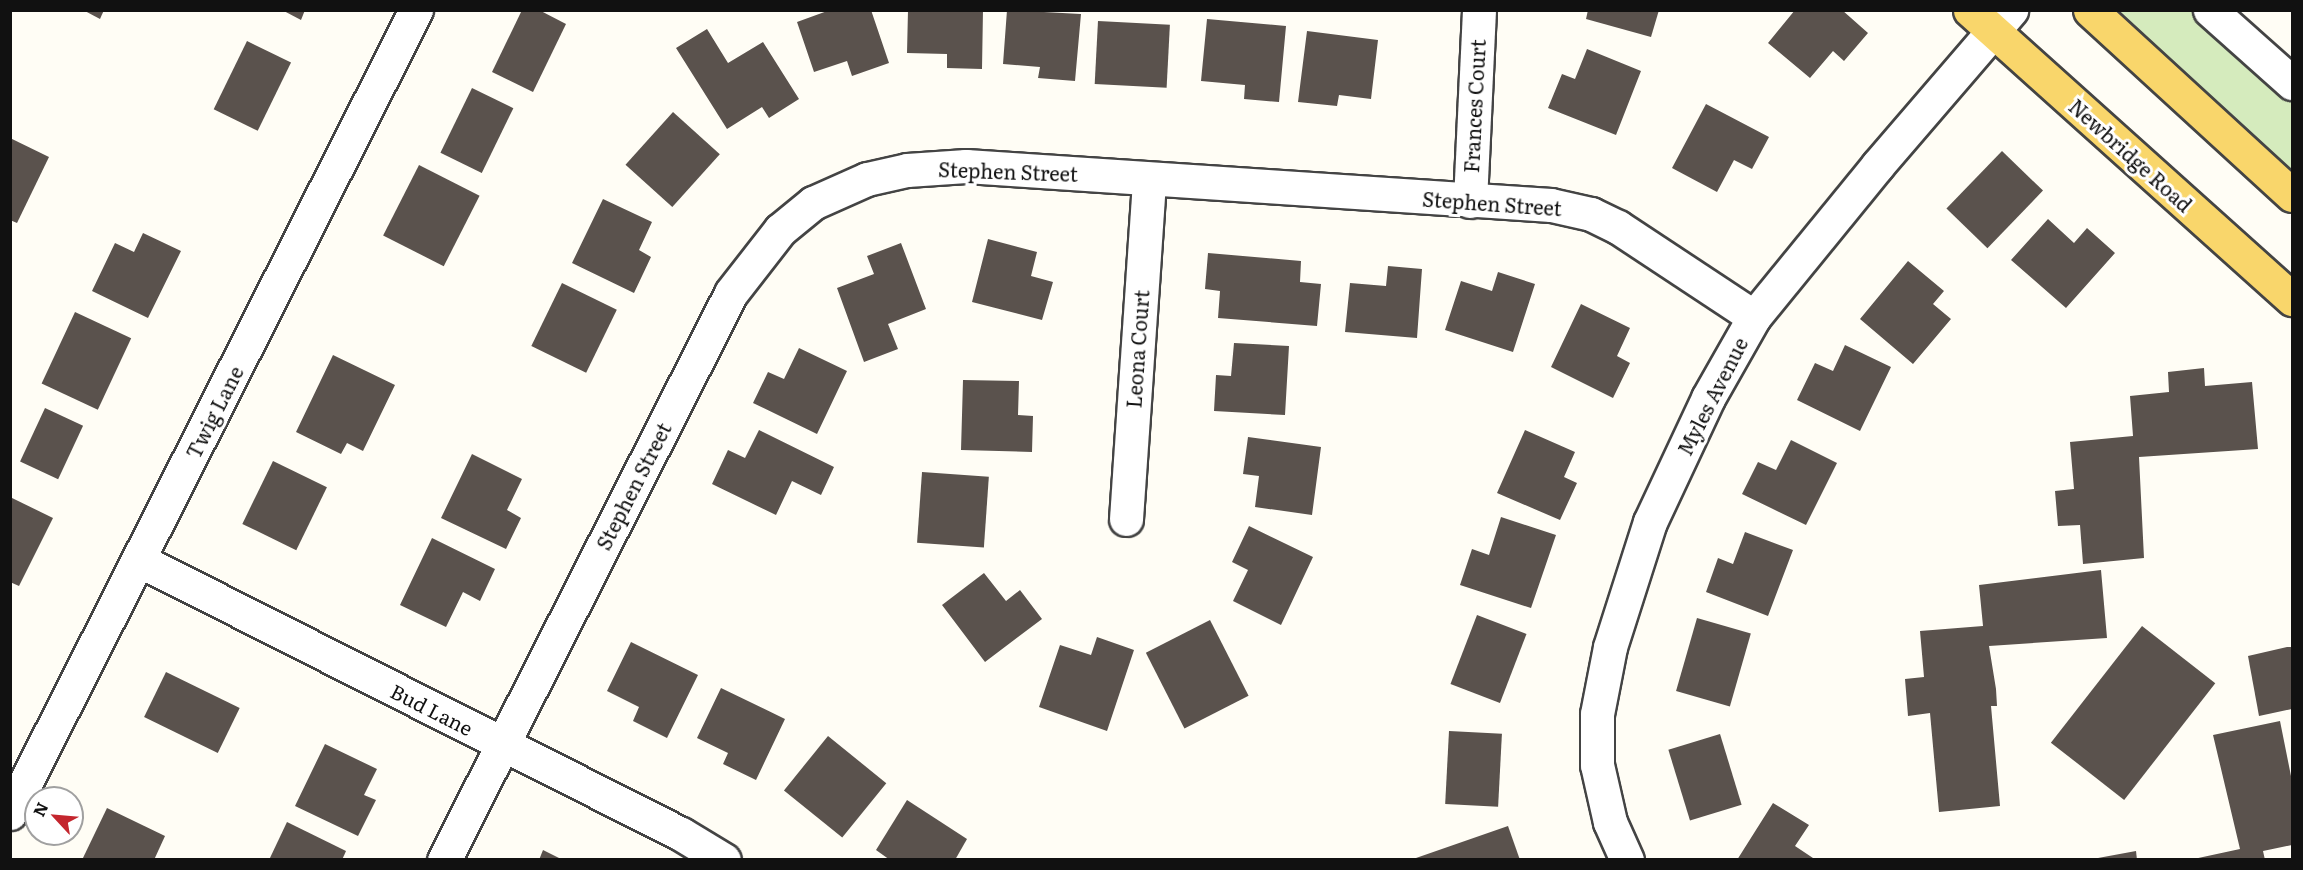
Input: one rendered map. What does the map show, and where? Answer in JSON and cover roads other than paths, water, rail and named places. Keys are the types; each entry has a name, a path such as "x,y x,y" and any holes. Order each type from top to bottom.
{"main road":[{"path":"2090,10 2292,195"},
{"name":"Newbridge Road","path":"1992,17 2292,299"}],"street":[{"name":"Twig Lane","path":"10,813 416,10"},
{"name":"Frances Court","path":"1470,201 1479,10"},
{"path":"2210,10 2292,83"},
{"name":"Myles Avenue","path":"1627,860 1610,822 1597,765 1597,714 1610,647 1650,522 1708,398 1754,317 1992,17"},
{"name":"Stephen Street","path":"444,860 731,293 780,230 813,203 867,179 908,170 966,166 1551,205 1591,214 1660,253 1754,317"},
{"name":"Leona Court","path":"1126,519 1149,178"},
{"name":"Bud Lane","path":"139,560 724,860"}]}
